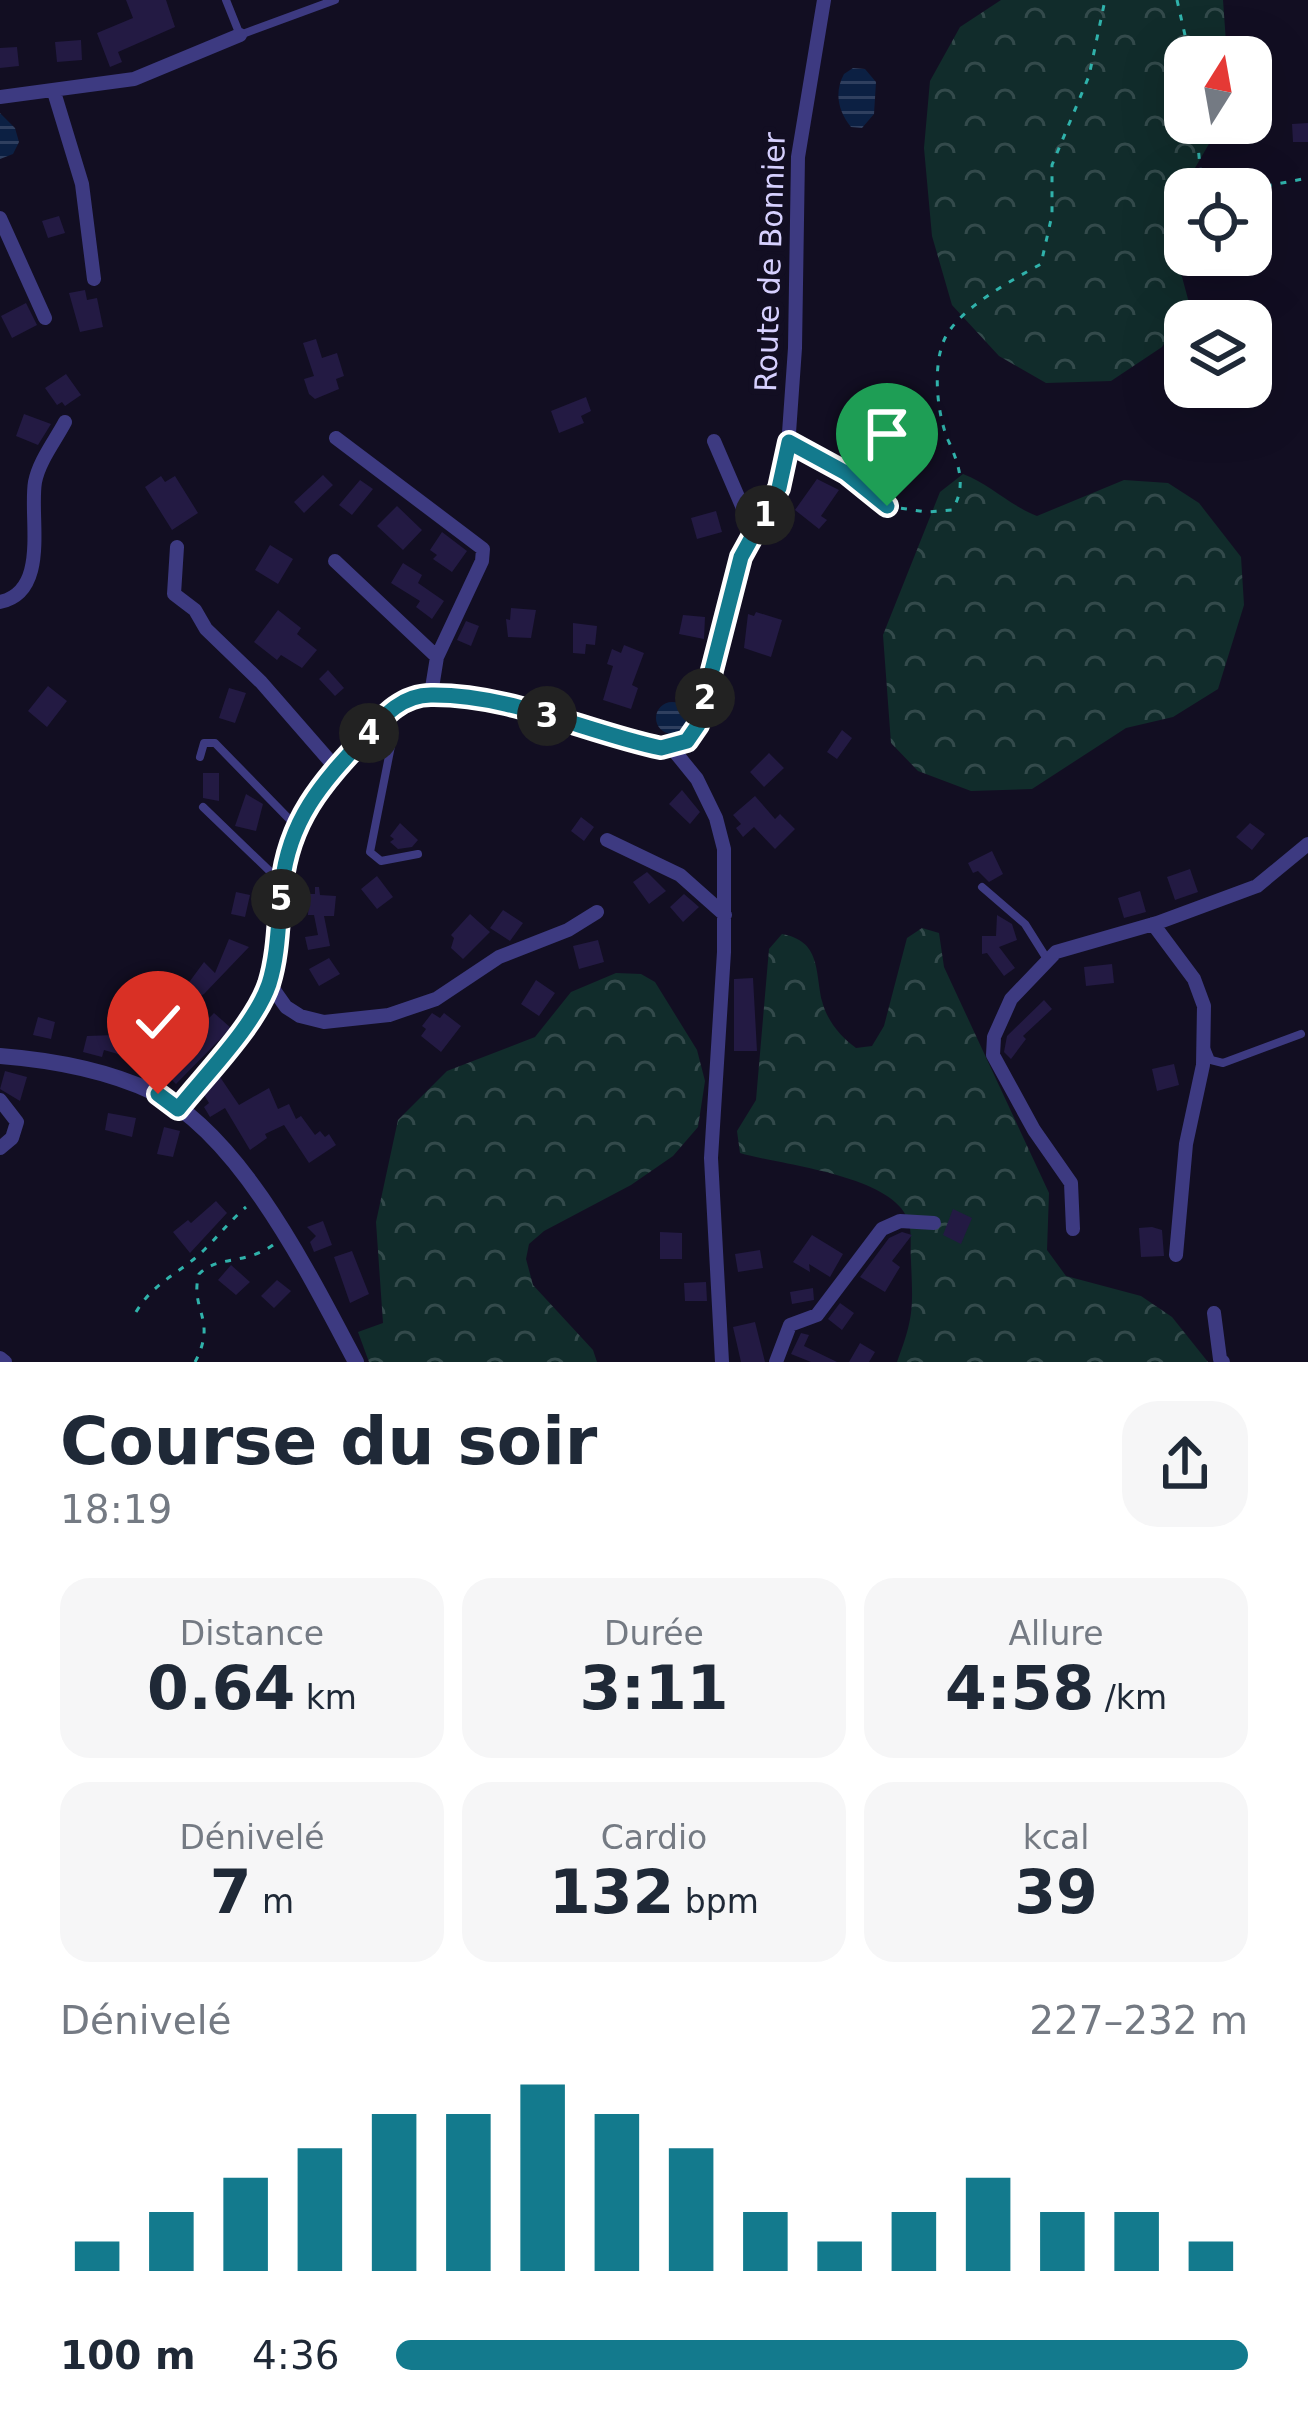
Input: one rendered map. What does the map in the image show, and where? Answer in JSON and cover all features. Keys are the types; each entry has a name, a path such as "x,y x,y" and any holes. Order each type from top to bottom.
{"street":[{"name":"Route de Bonnier","path":"671,747 687,741 698,725 741,557 779,488 789,442 798,157 824,0"},
{"path":"0,97 134,79 240,35"},
{"path":"54,92 82,184 94,279"},
{"path":"0,218 44,318"},
{"path":"0,602 16,596 28,575 34,553 36,479 65,422"},
{"path":"336,438 481,546 482,561 437,657 431,694"},
{"path":"714,441 754,534"},
{"path":"177,547 174,594 195,610 206,629 262,682 336,768"},
{"path":"335,561 437,657"},
{"path":"178,1109 257,1008 269,983 295,825 336,768 378,722 411,697 431,694 523,710 651,746 671,747 697,779 720,830 725,916 711,1158 722,1362"},
{"path":"607,840 680,875 725,916"},
{"path":"1073,1228 1071,1183 1034,1130 993,1054 994,1037 1011,999 1047,958 1257,886 1308,844"},
{"path":"269,983 286,1007 300,1016 324,1022 389,1015 436,999 499,957 568,930 597,912"},
{"path":"1153,924 1194,979 1204,1006 1205,1046 1186,1144 1176,1256"},
{"path":"0,1056 50,1062 116,1079 158,1094 210,1131 284,1237 356,1362"},
{"path":"0,1100 17,1122 12,1138 0,1148"},
{"path":"776,1362 790,1325 817,1316 882,1229 900,1221 934,1223"},
{"path":"1214,1313 1223,1362"}],"lane":[{"path":"226,0 240,35 335,0"},
{"path":"378,722 391,746 370,852 381,861 418,854"},
{"path":"200,757 204,743 215,742 295,825"},
{"path":"203,807 282,884"},
{"path":"982,887 1024,924 1047,958"},
{"path":"1205,1046 1211,1060 1223,1064 1301,1034"}],"path":[{"path":"789,442 846,473 887,506 952,510 962,495 958,458 946,435 936,393 945,338 984,297 1041,264 1052,214 1052,165 1089,76 1105,0"},
{"path":"1177,0 1185,36"},
{"path":"1272,185 1308,178"},
{"path":"136,1312 148,1291 206,1248 218,1230 258,1197"},
{"path":"195,1362 206,1341 196,1285 199,1274 217,1262 253,1259 284,1237"}],"green space":[{"path":"1001,0 1223,0 1226,36 1164,36 1164,144 1209,144 1195,168 1164,168 1164,276 1182,276 1188,300 1164,300 1162,347 1111,381 1046,383 999,356 952,305 932,236 924,148 930,81 960,27"},
{"path":"963,474 1037,516 1124,480 1168,483 1199,503 1241,557 1244,605 1218,689 1173,717 1126,728 1032,789 971,791 918,771 891,743 883,635 940,492"},
{"path":"922,928 939,933 944,967 1049,1193 1047,1250 1066,1276 1141,1296 1172,1317 1208,1362 897,1362 912,1302 910,1227 900,1207 861,1183 740,1153 737,1131 756,1100 769,949 782,934 804,943 814,959 831,1022 856,1048 872,1046 884,1026 907,938"},
{"path":"616,973 641,974 655,982 697,1050 705,1081 698,1127 673,1156 529,1244 526,1259 533,1285 593,1350 597,1362 369,1362 358,1332 383,1323 376,1222 398,1120 447,1071 535,1037 571,992"}],"water":[{"path":"853,68 865,69 876,82 874,114 862,128 851,127 839,101 841,81"},
{"path":"0,113 15,128 19,142 13,154 0,159"},
{"path":"672,702 683,707 688,718 683,729 672,734 661,729 656,718 661,707"}],"building":[{"path":"126,0 166,0 175,27 118,52 122,62 110,67 97,33 133,18"},
{"path":"81,40 82,60 57,62 55,42"},
{"path":"17,47 19,66 0,68 0,48"},
{"path":"1308,123 1308,142 1293,142 1292,124"},
{"path":"59,216 65,233 48,238 42,221"},
{"path":"85,290 87,300 97,298 103,327 80,332 69,293"},
{"path":"26,303 37,325 12,338 1,316"},
{"path":"316,339 322,358 337,353 344,376 336,379 339,389 315,399 304,379 314,376 303,343"},
{"path":"66,374 81,395 65,406 57,405 45,388"},
{"path":"586,397 591,411 581,416 584,423 559,433 551,411"},
{"path":"24,414 51,424 38,445 16,436"},
{"path":"323,475 333,485 304,513 294,502"},
{"path":"161,476 165,482 175,476 198,513 172,530 145,487"},
{"path":"817,479 839,490 821,516 827,520 819,529 795,510"},
{"path":"360,480 373,489 352,515 339,505"},
{"path":"397,506 422,530 403,550 377,526"},
{"path":"716,511 722,532 697,539 691,518"},
{"path":"442,532 467,551 452,572 433,559 437,555 430,550"},
{"path":"270,545 293,559 278,584 255,570"},
{"path":"403,563 422,575 418,583 444,601 432,619 416,607 420,601 391,583"},
{"path":"511,608 536,610 531,638 508,637 506,619 510,620"},
{"path":"278,610 301,628 297,634 317,650 302,668 281,655 277,660 254,642"},
{"path":"748,614 782,620 771,657 744,648"},
{"path":"683,615 705,617 704,639 679,634"},
{"path":"466,621 479,626 471,646 457,640"},
{"path":"573,623 597,626 595,645 586,644 585,654 573,653"},
{"path":"624,645 644,653 632,685 638,688 631,709 603,700 613,666 607,664 612,649 621,653"},
{"path":"328,670 344,688 335,696 319,679"},
{"path":"48,686 67,701 47,727 28,711"},
{"path":"229,688 246,693 235,723 219,718"},
{"path":"842,730 852,738 837,759 827,752"},
{"path":"769,753 784,768 764,787 750,772"},
{"path":"203,773 219,773 219,801 203,798"},
{"path":"682,790 700,812 690,824 669,804"},
{"path":"246,794 263,804 256,831 235,826"},
{"path":"755,796 775,819 780,814 795,829 775,849 754,827 743,837 736,828 741,824 733,815"},
{"path":"581,817 594,827 584,841 571,831"},
{"path":"400,823 418,840 412,847 398,849 390,842"},
{"path":"1250,823 1265,834 1252,850 1236,837"},
{"path":"992,851 1003,874 989,882 978,871 973,873 968,863"},
{"path":"1190,869 1198,892 1175,900 1167,877"},
{"path":"647,872 666,891 649,904 633,882"},
{"path":"377,876 393,897 377,909 361,889"},
{"path":"315,887 320,895 336,896 334,916 324,916 330,946 308,950 305,937 318,935 314,915 308,915 309,894 315,894"},
{"path":"1140,891 1146,912 1124,918 1118,898"},
{"path":"236,892 250,895 245,917 231,914"},
{"path":"684,894 699,907 683,922 670,907"},
{"path":"503,910 523,923 510,941 490,928"},
{"path":"470,914 490,932 463,959 451,948 451,935"},
{"path":"997,915 1012,924 1017,940 999,947 1015,968 1004,976 987,953 982,954 982,936 996,936"},
{"path":"229,939 249,947 204,994 171,1012 162,999 190,981 204,962 215,973"},
{"path":"598,940 604,962 579,969 573,946"},
{"path":"329,958 340,974 319,986 309,969"},
{"path":"1112,964 1114,983 1086,986 1084,967"},
{"path":"753,978 757,1051 734,1051 734,979"},
{"path":"536,980 555,993 539,1016 521,1004"},
{"path":"1044,1000 1052,1009 1023,1036 1026,1039 1011,1059 1004,1052 1007,1036"},
{"path":"214,1013 231,1028 176,1084 162,1070 191,1040 180,1030"},
{"path":"432,1013 440,1018 444,1013 461,1026 441,1052 421,1036"},
{"path":"38,1017 55,1022 51,1039 33,1035"},
{"path":"116,1031 137,1037 132,1054 104,1050 102,1057 83,1052 87,1036 115,1035"},
{"path":"1174,1064 1179,1085 1157,1091 1152,1069"},
{"path":"5,1071 27,1077 20,1101 0,1089"},
{"path":"220,1077 239,1105 269,1088 278,1109 289,1104 296,1119 301,1116 315,1135 320,1131 325,1137 329,1134 336,1145 309,1163 284,1125 265,1134 267,1138 250,1150 225,1108 210,1117 204,1107 209,1103 204,1095"},
{"path":"108,1113 136,1118 132,1137 105,1130"},
{"path":"164,1127 180,1131 173,1157 157,1154"},
{"path":"216,1201 227,1213 190,1253 173,1232"},
{"path":"953,1209 972,1218 961,1244 943,1235"},
{"path":"323,1221 332,1245 314,1252 310,1242 316,1236 307,1227"},
{"path":"1139,1228 1162,1230 1164,1256 1141,1257"},
{"path":"660,1232 682,1233 682,1259 660,1259"},
{"path":"902,1232 912,1235 892,1261 900,1267 885,1292 860,1277 889,1238"},
{"path":"812,1235 843,1254 830,1277 809,1264 810,1272 793,1262"},
{"path":"760,1250 763,1268 738,1272 735,1254"},
{"path":"352,1251 369,1294 350,1303 334,1257"},
{"path":"231,1265 250,1282 236,1295 218,1280"},
{"path":"277,1280 291,1291 274,1308 261,1296"},
{"path":"706,1282 707,1301 685,1301 684,1283"},
{"path":"813,1288 814,1300 792,1304 790,1292"},
{"path":"840,1303 854,1313 842,1330 828,1319"},
{"path":"755,1322 765,1362 741,1362 733,1327"},
{"path":"801,1333 809,1335 804,1346 837,1362 811,1362 791,1354"},
{"path":"860,1343 875,1352 869,1362 849,1362"}],"route":[{"path":"158,1094 178,1109 257,1008 274,964 282,884 295,825 336,768 397,705 431,694 523,710 661,748 680,745 698,725 741,557 779,488 789,442 846,473 887,506"}]}
